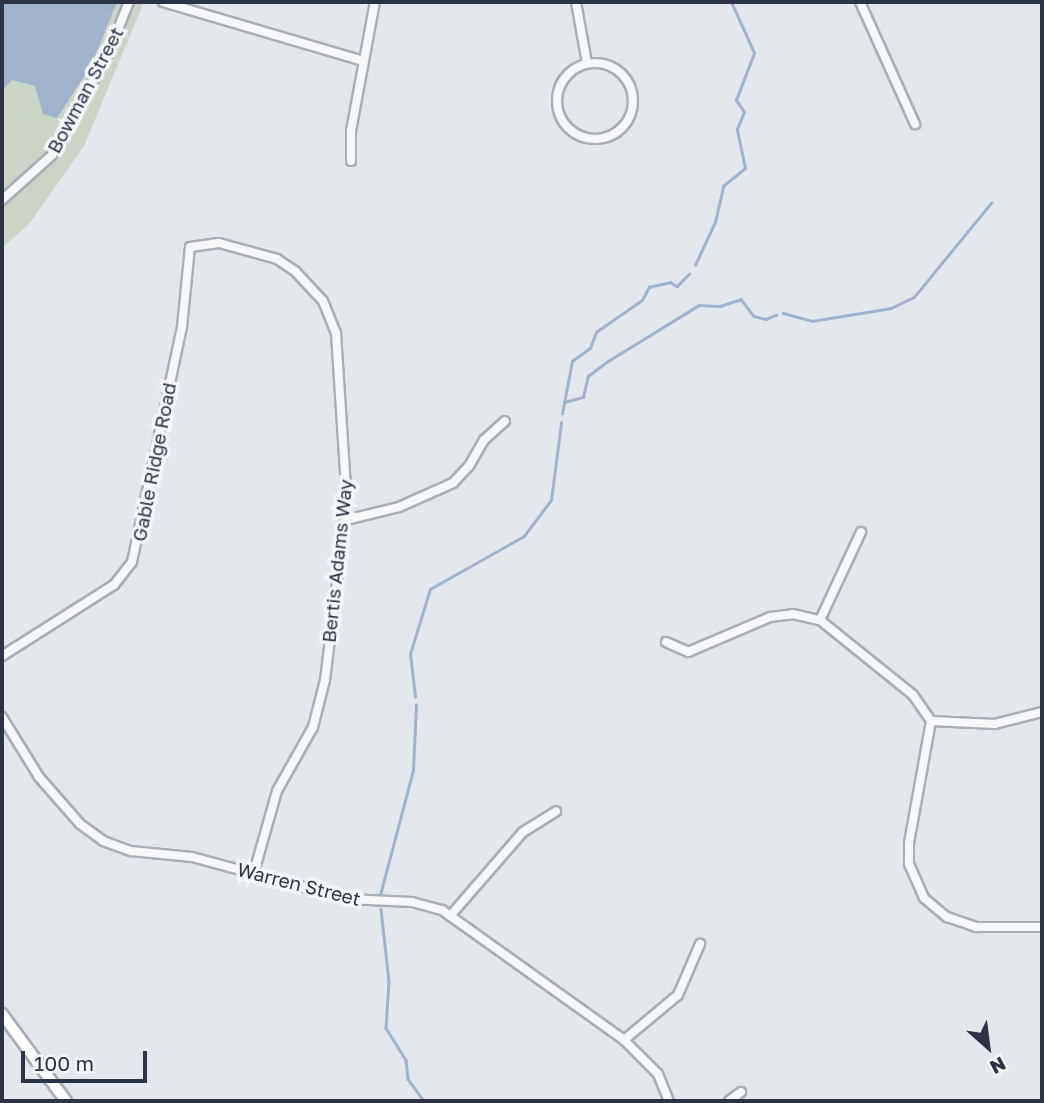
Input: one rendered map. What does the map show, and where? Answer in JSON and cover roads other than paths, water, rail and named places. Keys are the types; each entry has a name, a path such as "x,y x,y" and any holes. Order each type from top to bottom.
{"main road":[{"path":"2,1014 65,1101"}],"street":[{"name":"Bowman Street","path":"2,200 52,155 108,54 129,2"},
{"path":"163,2 363,61"},
{"path":"351,161 363,61 374,2"},
{"path":"576,2 587,63"},
{"path":"862,2 915,124"},
{"path":"587,63 617,70 633,98 624,126 595,141 575,135 558,109 564,79 587,63"},
{"name":"Bertis Adams Way","path":"192,246 219,243 277,259 303,278 323,301 340,354 345,520 325,680 313,727 276,791 253,876"},
{"name":"Gable Ridge Road","path":"2,656 114,585 132,562 182,327 187,252 192,246"},
{"path":"345,520 399,507 453,483 470,466 488,435 505,421"},
{"path":"820,621 861,532"},
{"path":"666,642 688,652 770,617 793,614 820,621 913,695 931,722 909,844 915,883 935,909 960,923 1042,927"},
{"path":"931,722 995,724 1042,712"},
{"name":"Warren Street","path":"2,716 28,762 90,833 116,847 192,857 253,876 348,899 428,904 450,916 624,1040 658,1074 669,1101"},
{"path":"450,916 523,832 556,811"},
{"path":"624,1040 678,995 700,944"},
{"path":"729,1101 741,1093"}],"water":[{"path":"2,2 117,2 91,66 57,118 43,114 35,86 12,80 2,91"}],"waterway":[{"path":"695,265 715,222 723,186 745,168 737,129 744,112 736,100 754,53 731,2"},
{"path":"783,313 812,321 891,308 914,297 991,203"},
{"path":"562,414 572,361 590,348 596,332 642,300 649,287 670,282 677,286 689,274"},
{"path":"564,402 583,397 588,376 608,361 699,305 720,306 741,299 754,316 766,319 776,315"},
{"path":"415,697 410,654 430,589 524,536 551,500 561,423"},
{"path":"380,895 413,770 416,705"},
{"path":"381,909 389,982 386,1028 406,1060 408,1079 424,1101"}]}
